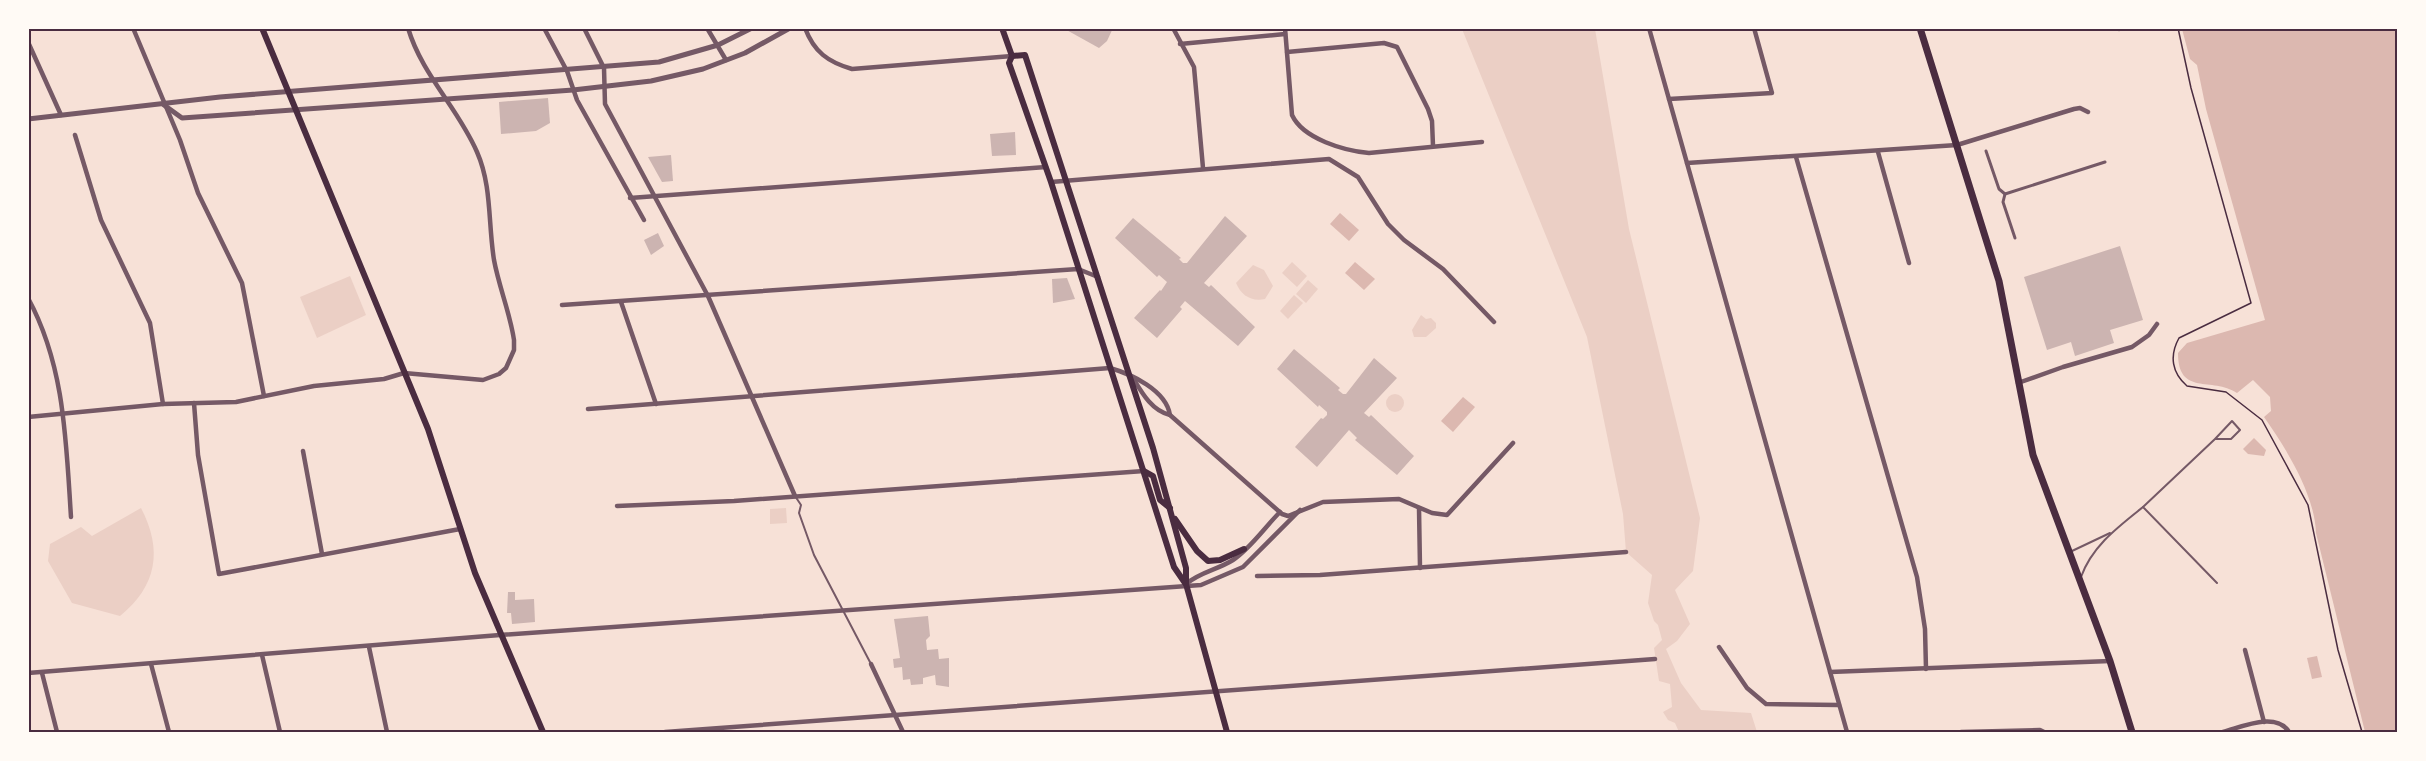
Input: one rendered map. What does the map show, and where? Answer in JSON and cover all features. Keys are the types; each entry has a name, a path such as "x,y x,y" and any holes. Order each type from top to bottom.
{"main road":[{"path":"262,28 428,429 460,529 500,635 543,732"},
{"path":"1002,28 1012,56 1009,63 1051,182 1174,567 1186,584"},
{"path":"1920,28 1998,281 2033,455 2110,661 2133,731"},
{"path":"1012,56 1025,55 1130,373 1171,508 1186,568 1186,584 1227,732"},
{"path":"1144,471 1153,476 1160,500 1171,508"},
{"path":"1173,516 1197,551 1208,561 1220,560 1244,549"}],"street":[{"path":"133,28 180,140 198,193 242,283 264,396"},
{"path":"28,417 163,404 236,402 314,386 384,380 404,373 466,380 499,374 511,359 514,340 494,258 488,188 484,170 467,132 419,59 408,28"},
{"path":"544,28 567,71 573,90 644,220"},
{"path":"584,28 604,68 605,104 708,296 795,496"},
{"path":"707,28 726,60"},
{"path":"28,119 164,105 173,102 659,62 718,45 752,28"},
{"path":"164,105 182,118 573,90 678,75 726,60 790,28"},
{"path":"805,28 819,52 829,61 852,69 910,67 1012,56"},
{"path":"1173,28 1194,67 1203,168"},
{"path":"1649,28 1847,732"},
{"path":"1669,99 1772,93 1754,28"},
{"path":"1180,44 1285,31 1292,115 1296,123 1313,135 1351,151 1369,153 1482,142"},
{"path":"28,42 61,115"},
{"path":"1287,52 1384,43 1397,47 1428,109 1432,121 1433,146"},
{"path":"1687,163 1957,146 2074,109 2080,108 2088,112"},
{"path":"75,135 105,229 150,323 163,404"},
{"path":"1986,151 1999,189 2005,194"},
{"path":"1878,152 1909,263"},
{"path":"1796,157 1921,594 1926,669"},
{"path":"1051,182 1329,159 1358,177 1388,224 1404,240 1443,269 1494,322"},
{"path":"2005,194 2105,162"},
{"path":"630,198 1046,167"},
{"path":"2005,194 2003,202 2015,238"},
{"path":"562,305 1078,269 1098,277"},
{"path":"28,298 47,338 64,412 70,517"},
{"path":"621,302 656,404"},
{"path":"2018,383 2132,347 2149,335 2157,324"},
{"path":"588,409 1110,368 1130,373 1168,406 1170,415"},
{"path":"1130,373 1144,398 1162,413 1170,415 1280,512 1288,516 1323,502 1399,499 1441,516 1447,515 1513,442"},
{"path":"194,403 198,455 219,574 460,529"},
{"path":"303,450 322,554"},
{"path":"617,506 795,496 1144,471"},
{"path":"1419,508 1420,568"},
{"path":"28,673 500,635 845,612 1186,584 1201,585 1243,567 1300,510"},
{"path":"1186,584 1198,573 1230,562 1280,512"},
{"path":"1257,576 1320,575 1626,552"},
{"path":"1719,646 1747,688 1766,704 1839,705"},
{"path":"369,647 387,732"},
{"path":"2245,650 2264,722"},
{"path":"262,655 280,732"},
{"path":"665,732 1655,659"},
{"path":"1830,672 2110,661"},
{"path":"152,664 169,732"},
{"path":"871,664 903,732"},
{"path":"42,673 57,732"},
{"path":"2223,732 2264,722 2278,722 2289,732"},
{"path":"1961,732 2040,730 2044,732"}],"lane":[{"path":"2079,582 2091,554 2113,531 2143,507 2232,421 2240,430 2231,439 2215,439"},
{"path":"795,496 801,506 799,513 814,555 871,664"},
{"path":"2143,507 2217,583"},
{"path":"2069,553 2113,531"}],"path":[{"path":"2178,28 2191,88 2251,303 2179,338 2174,346 2173,367 2187,386 2226,392 2262,420 2284,457 2308,505 2338,650 2362,732"}],"shaded area":[{"path":"1462,29 1595,29 1629,229 1700,518 1693,571 1675,590 1690,624 1677,641 1666,649 1681,683 1701,710 1751,713 1757,732 1679,732 1675,723 1668,720 1663,712 1672,707 1670,684 1659,681 1654,648 1662,640 1648,603 1652,575 1626,552 1623,514 1587,337"},
{"path":"2182,29 2397,29 2397,732 2365,732 2316,533 2311,503 2290,457 2264,417 2271,411 2270,397 2253,380 2237,393 2227,388 2190,381 2180,367 2178,353 2187,343 2265,320 2206,109 2197,65 2190,59"},
{"path":"1340,213 1359,230 1349,241 1330,224"},
{"path":"1292,262 1307,276 1297,287 1282,273"},
{"path":"1355,262 1375,279 1364,290 1345,273"},
{"path":"1253,265 1264,270 1273,286 1265,299 1247,297 1236,283"},
{"path":"350,276 366,315 317,338 300,297"},
{"path":"1308,280 1318,289 1306,303 1296,294"},
{"path":"1294,295 1303,303 1288,319 1280,311"},
{"path":"1421,315 1426,319 1431,318 1436,323 1436,328 1426,337 1414,337 1412,330"},
{"path":"1395,394 1401,397 1404,403 1401,409 1395,412 1389,409 1386,403 1389,397"},
{"path":"1463,397 1475,407 1453,432 1441,421"},
{"path":"2254,438 2266,450 2264,456 2248,454 2243,449"},
{"path":"141,508 148,523 154,553 149,580 142,592 120,616 72,603 48,561 50,544 81,527 92,536"},
{"path":"786,508 787,523 770,524 770,509"},
{"path":"2317,656 2322,677 2312,679 2307,658"}],"building":[{"path":"1063,28 1113,28 1107,41 1099,48"},
{"path":"548,98 550,123 536,131 501,134 499,102"},
{"path":"1015,132 1016,155 992,156 990,134"},
{"path":"671,155 673,181 662,182 648,157"},
{"path":"1225,216 1247,236 1204,283 1209,287 1211,285 1255,327 1238,346 1185,301 1180,307 1182,309 1157,338 1134,318 1167,282 1159,275 1157,277 1115,238 1133,218 1181,258 1179,259 1183,263 1187,263"},
{"path":"658,233 664,246 651,255 644,240"},
{"path":"2120,246 2143,320 2110,330 2114,343 2075,356 2071,342 2047,350 2024,277"},
{"path":"1067,278 1075,299 1053,303 1052,279"},
{"path":"1294,349 1340,388 1338,390 1343,394 1346,394 1374,358 1397,378 1364,413 1369,417 1371,415 1414,456 1397,475 1355,440 1357,438 1349,430 1317,467 1295,447 1321,418 1327,415 1327,412 1319,405 1318,407 1277,369"},
{"path":"508,592 515,592 515,600 534,599 535,622 512,624 511,613 507,613"},
{"path":"928,616 930,636 926,640 927,650 938,649 939,659 949,658 949,687 936,685 935,675 923,678 923,684 911,685 910,679 903,680 902,667 894,668 893,659 900,658 894,619"}]}
